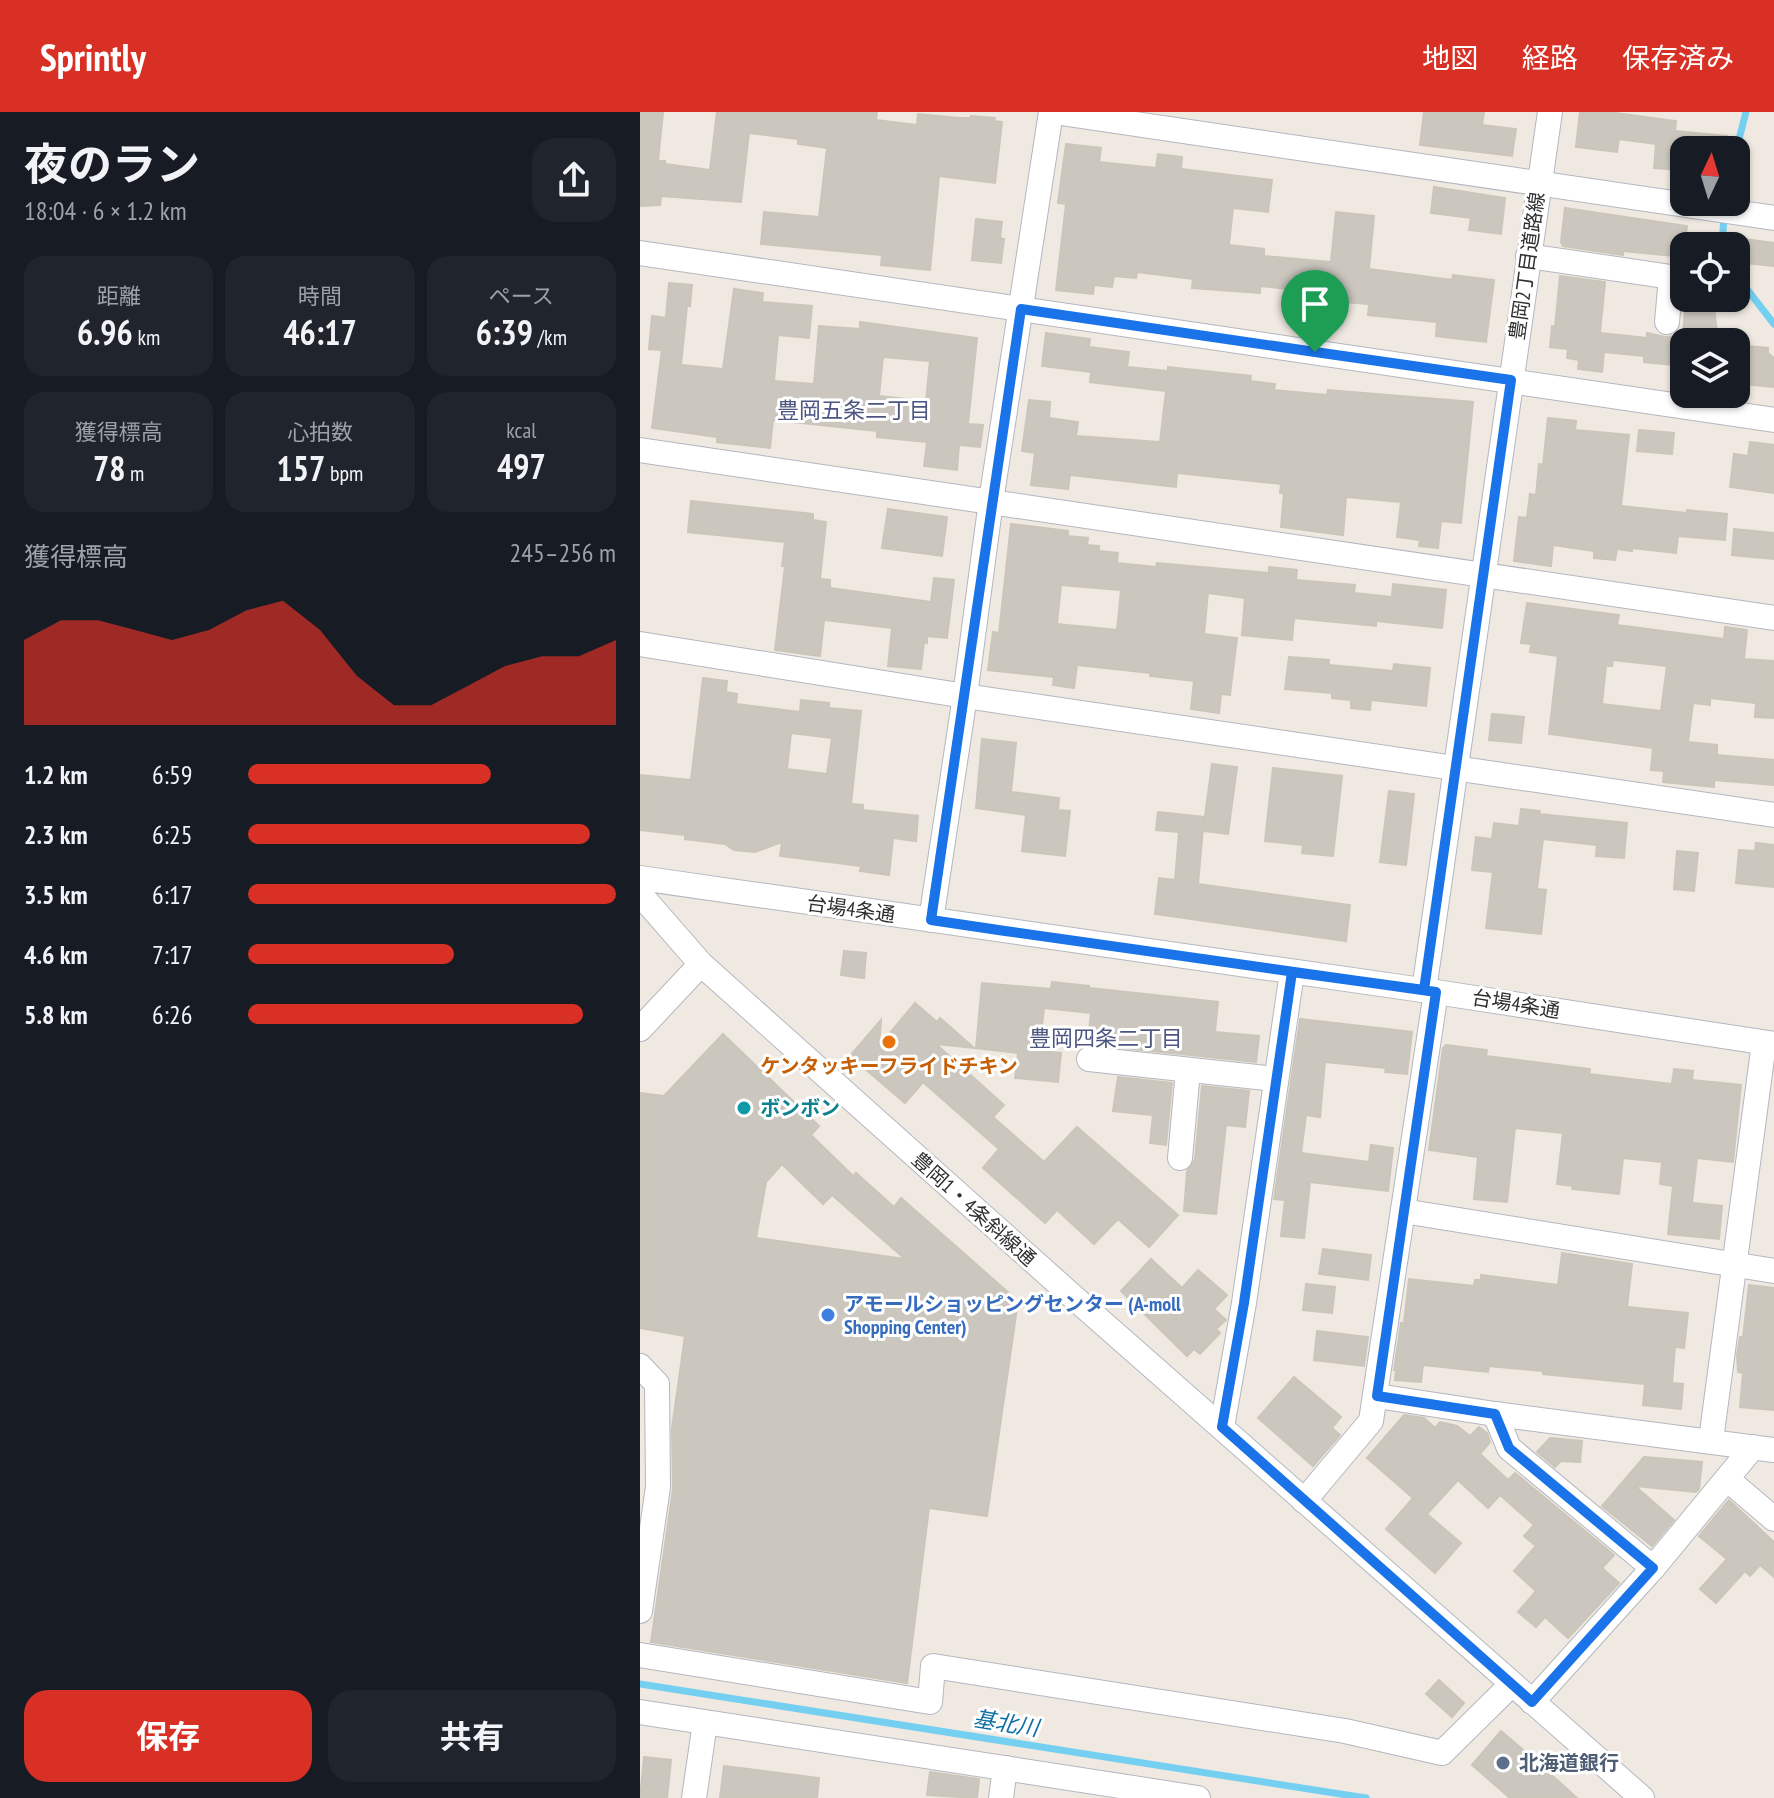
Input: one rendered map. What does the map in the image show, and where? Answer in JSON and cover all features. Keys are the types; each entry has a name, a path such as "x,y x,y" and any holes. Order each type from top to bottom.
{"street":[{"path":"931,920 991,501 1053,112 1774,218"},
{"name":"豊岡2丁目道路線","path":"1304,1501 1371,1421 1377,1396 1403,1211 1454,769 1550,112"},
{"path":"640,253 1774,420"},
{"path":"1528,256 1671,277 1667,322"},
{"path":"640,450 1774,618"},
{"path":"640,644 965,696 1774,815"},
{"name":"台場4条通","path":"640,878 1430,991 1769,1043"},
{"name":"豊岡1・4条斜線通","path":"640,894 701,964 1067,1292 1642,1798"},
{"path":"640,1029 701,964"},
{"path":"1222,1427 1292,972"},
{"path":"1711,1440 1734,1265 1769,1043"},
{"path":"1089,1059 1276,1079"},
{"path":"1180,1158 1188,1071"},
{"path":"1403,1211 1774,1271"},
{"path":"640,1366 657,1384 658,1487 640,1611"},
{"path":"1377,1396 1763,1448"},
{"path":"1495,1414 1509,1448 1653,1568"},
{"path":"1532,1702 1653,1568 1727,1479 1763,1448"},
{"path":"1727,1479 1774,1519"},
{"path":"640,1655 930,1702 933,1666 1345,1731 1442,1753 1512,1684"},
{"path":"640,1712 1198,1798"},
{"path":"694,1798 705,1723"},
{"path":"1001,1798 1005,1768"}],"building":[{"path":"640,112 663,112 658,161 710,170 717,112 877,112 876,120 917,125 918,114 995,118 994,121 1002,122 995,183 939,176 930,270 881,265 882,255 761,244 764,212 819,217 827,148 798,144 798,139 749,133 741,202 661,196 660,205 640,206"},
{"path":"1424,112 1484,112 1482,125 1516,129 1512,156 1420,145"},
{"path":"1580,112 1608,112 1676,121 1675,131 1727,136 1670,136 1670,169 1654,168 1656,144 1619,139 1617,152 1576,147"},
{"path":"1066,144 1101,148 1099,162 1156,168 1158,154 1182,157 1181,169 1272,180 1268,212 1233,208 1229,245 1264,249 1264,256 1331,262 1336,212 1374,216 1369,269 1452,280 1453,275 1494,280 1486,342 1436,336 1437,322 1368,315 1369,304 1307,299 1308,291 1260,286 1260,293 1192,288 1193,279 1137,272 1136,278 1114,276 1112,287 1094,285 1093,294 1056,290 1066,204 1058,203"},
{"path":"1434,187 1505,198 1501,234 1469,230 1471,218 1431,213"},
{"path":"1565,208 1687,226 1686,232 1670,232 1670,256 1623,251 1623,255 1563,246"},
{"path":"976,219 1002,222 1000,238 1004,239 1001,263 972,260"},
{"path":"1750,240 1774,243 1774,266 1750,263"},
{"path":"1560,276 1605,282 1600,333 1647,338 1647,333 1670,337 1670,365 1644,362 1644,356 1604,352 1602,372 1578,369 1579,360 1567,358 1568,349 1550,347 1552,326 1555,327"},
{"path":"669,283 692,285 681,365 723,369 734,289 763,293 762,302 812,306 809,338 778,335 774,381 814,384 819,326 860,329 860,322 977,338 968,424 983,425 980,447 959,445 957,470 924,466 927,442 877,437 877,431 773,420 770,448 717,442 717,437 652,428 662,350 649,349 652,316 666,318","holes":["883,357 930,361 926,401 879,396"]},
{"path":"1685,312 1715,312 1716,328 1684,328"},
{"path":"1046,333 1090,339 1089,347 1129,352 1127,367 1168,371 1168,367 1251,376 1250,381 1275,384 1274,390 1327,395 1328,390 1473,402 1461,523 1441,521 1438,548 1419,546 1420,540 1397,537 1401,502 1346,497 1343,535 1281,527 1284,493 1280,493 1281,484 1177,473 1176,487 1070,475 1068,489 1031,485 1035,453 1022,451 1029,400 1050,402 1049,418 1078,422 1076,436 1160,442 1166,391 1090,382 1091,372 1042,366"},
{"path":"1750,346 1768,348 1768,353 1774,358 1774,387 1750,385"},
{"path":"1548,418 1576,421 1575,430 1629,435 1621,506 1727,514 1725,540 1678,536 1676,553 1617,549 1615,560 1594,558 1594,551 1553,545 1551,566 1514,561 1519,517 1527,518 1530,494 1536,495"},
{"path":"1639,430 1674,433 1672,454 1637,451"},
{"path":"1750,442 1774,445 1774,493 1730,487 1734,454 1748,456"},
{"path":"691,501 813,514 813,520 826,522 820,579 830,580 830,588 931,602 934,578 954,580 947,638 927,636 921,669 888,666 892,628 824,620 820,656 775,650 785,542 688,532"},
{"path":"888,509 947,517 942,556 882,548"},
{"path":"1011,524 1068,531 1068,536 1088,538 1087,545 1099,546 1099,551 1118,553 1117,563 1156,567 1157,563 1269,573 1269,567 1297,570 1296,580 1355,585 1354,593 1392,597 1393,584 1446,590 1442,628 1376,621 1376,626 1294,618 1292,640 1242,635 1245,598 1208,593 1204,634 1237,638 1230,695 1221,694 1219,713 1191,709 1194,681 1077,665 1074,688 1053,685 1054,677 988,670 993,632 999,633","holes":["1061,585 1121,590 1117,630 1057,624"]},
{"path":"1734,529 1774,533 1774,559 1732,555"},
{"path":"1527,603 1619,615 1617,625 1724,639 1725,627 1747,630 1744,659 1774,661 1774,718 1755,717 1756,703 1710,698 1710,705 1693,703 1688,742 1717,745 1717,755 1774,760 1774,785 1714,780 1714,787 1663,782 1664,771 1651,770 1653,748 1549,734 1558,656 1530,652 1531,644 1521,643","holes":["1613,660 1667,666 1661,711 1602,704 1606,666 1612,666"]},
{"path":"1289,657 1329,660 1329,665 1393,671 1394,664 1430,668 1426,706 1371,700 1370,710 1351,708 1351,700 1332,698 1332,693 1285,689"},
{"path":"703,678 727,681 726,692 737,694 736,704 800,712 801,700 829,703 829,708 861,711 851,804 863,805 863,810 918,816 916,841 893,838 889,875 860,871 861,866 780,856 782,842 755,852 685,839 685,835 640,830 640,775 691,780","holes":["791,733 832,738 827,774 787,769"]},
{"path":"1492,714 1524,717 1521,743 1489,740"},
{"path":"982,739 1016,743 1011,792 1059,798 1058,810 1070,811 1065,856 1022,851 1026,815 976,808"},
{"path":"1212,764 1237,767 1228,834 1203,831"},
{"path":"1273,768 1342,776 1333,856 1302,853 1303,845 1265,841"},
{"path":"1389,791 1414,794 1406,865 1380,862"},
{"path":"1521,809 1540,811 1539,814 1627,823 1624,858 1596,856 1597,845 1543,839 1537,889 1546,890 1541,934 1486,928 1493,872 1472,870 1476,837 1492,839 1494,823 1519,826"},
{"path":"1158,812 1204,817 1198,884 1350,905 1346,941 1155,914 1159,878 1175,880 1179,832 1156,830"},
{"path":"1756,843 1774,845 1774,887 1736,883 1739,850 1755,851"},
{"path":"1677,851 1698,853 1694,891 1674,889"},
{"path":"844,951 866,953 864,978 841,975"},
{"path":"1052,982 1218,1002 1215,1032 1259,1036 1256,1062 1105,1046 1106,1034 1089,1032 1091,1013 1044,1008 1039,1051 1061,1053 1058,1082 1015,1078 1018,1053 976,1048 982,983 1051,989"},
{"path":"915,1003 937,1022 940,1018 974,1048 936,1044 1004,1105 993,1117 1044,1162 1077,1127 1178,1215 1149,1247 1118,1219 1094,1244 1057,1210 1045,1223 983,1168 999,1149 923,1082 905,1103 850,1056 881,1020 879,1046"},
{"path":"1300,1019 1412,1032 1407,1074 1385,1072 1386,1068 1325,1062 1320,1117 1306,1115 1301,1153 1369,1162 1371,1145 1393,1148 1388,1191 1310,1182 1304,1238 1281,1236 1285,1200 1274,1199"},
{"name":"アモールショッピングセンター (A-moll Shopping Center)","path":"723,1034 819,1126 811,1135 853,1176 856,1173 894,1207 901,1198 1018,1301 987,1516 929,1508 907,1683 651,1642 673,1489 672,1428 685,1336 640,1328 640,1093 664,1096","holes":["782,1164 823,1204 832,1195 905,1259 756,1238 766,1182"]},
{"path":"1446,1045 1487,1050 1486,1056 1590,1069 1589,1074 1672,1084 1674,1069 1693,1071 1692,1080 1741,1085 1733,1162 1697,1158 1692,1203 1722,1206 1719,1239 1668,1234 1673,1186 1660,1184 1662,1162 1623,1158 1619,1194 1572,1189 1573,1186 1557,1184 1563,1133 1515,1128 1507,1202 1474,1199 1478,1157 1429,1150 1443,1048"},
{"path":"1118,1077 1172,1083 1166,1145 1150,1143 1153,1115 1113,1111"},
{"path":"1202,1086 1249,1091 1245,1127 1226,1125 1216,1214 1184,1211 1187,1171 1195,1159"},
{"path":"1323,1249 1371,1255 1368,1280 1319,1274"},
{"path":"1562,1253 1632,1264 1627,1307 1688,1313 1684,1348 1675,1347 1672,1383 1683,1384 1681,1409 1643,1405 1645,1384 1543,1374 1543,1371 1489,1366 1488,1372 1423,1365 1421,1382 1395,1380 1409,1279 1474,1286 1475,1280 1481,1280 1481,1275 1558,1285"},
{"path":"1151,1259 1182,1288 1198,1270 1227,1295 1214,1309 1226,1320 1216,1329 1220,1333 1200,1354 1194,1349 1187,1356 1121,1291"},
{"path":"1306,1284 1335,1287 1332,1313 1303,1310"},
{"path":"1749,1285 1774,1288 1774,1410 1740,1407 1743,1373 1738,1372 1737,1355 1740,1337 1743,1337"},
{"path":"1317,1331 1368,1337 1364,1366 1314,1360"},
{"path":"1294,1377 1341,1417 1332,1428 1340,1435 1313,1466 1258,1418"},
{"path":"1404,1415 1424,1418 1435,1428 1440,1422 1457,1426 1470,1436 1479,1427 1487,1433 1490,1442 1480,1454 1508,1480 1515,1473 1614,1555 1602,1568 1619,1583 1568,1638 1545,1617 1536,1627 1518,1612 1536,1591 1514,1571 1536,1546 1524,1536 1534,1525 1500,1495 1488,1508 1458,1480 1427,1514 1461,1543 1435,1573 1386,1529 1413,1498 1367,1458"},
{"path":"1550,1438 1582,1441 1580,1462 1561,1461 1555,1467 1537,1452"},
{"path":"1644,1457 1702,1462 1696,1492 1635,1486 1674,1520 1652,1546 1602,1506"},
{"path":"1729,1500 1774,1542 1774,1577 1760,1565 1750,1576 1745,1571 1716,1603 1700,1589 1727,1559 1699,1536"},
{"path":"1439,1680 1464,1703 1452,1717 1426,1694"},
{"path":"1501,1731 1577,1798 1510,1798 1472,1765"},
{"path":"644,1757 671,1760 667,1798 640,1798"},
{"path":"724,1766 819,1778 817,1798 720,1798"},
{"path":"930,1772 979,1779 977,1798 927,1795"}],"waterway":[{"path":"1740,136 1746,112"},
{"path":"1723,232 1724,216"},
{"path":"1750,293 1774,324"},
{"name":"基北川","path":"640,1684 1366,1798"}],"place":[{"name":"ケンタッキーフライドチキン","path":"889,1042"},
{"name":"ボンボン","path":"744,1108"},
{"name":"アモールショッピングセンター (A-moll Shopping Center)","path":"828,1315"},
{"name":"北海道銀行","path":"1503,1763"}],"district":[{"name":"豊岡五条二丁目","path":"854,410"},
{"name":"豊岡四条二丁目","path":"1106,1038"}],"route":[{"path":"1315,352 1021,309 931,920 1292,972 1436,992 1377,1396 1495,1414 1509,1448 1653,1568 1532,1702 1222,1427 1244,1303 1292,972 1424,990 1511,380 1315,352"}]}
